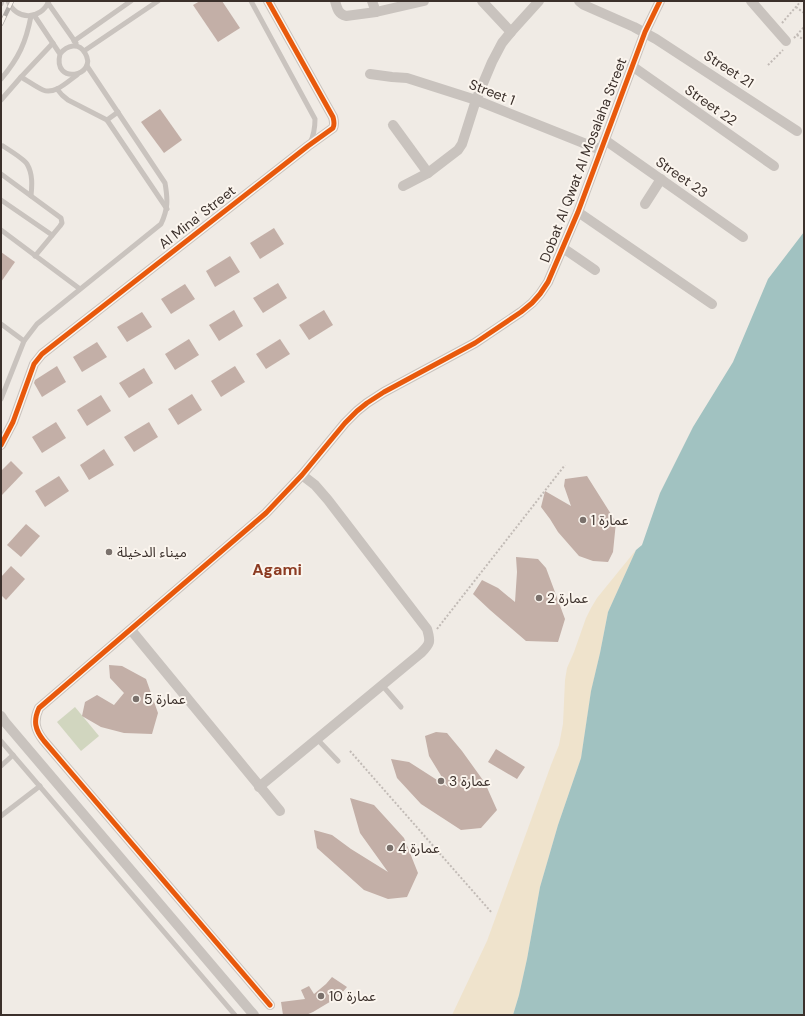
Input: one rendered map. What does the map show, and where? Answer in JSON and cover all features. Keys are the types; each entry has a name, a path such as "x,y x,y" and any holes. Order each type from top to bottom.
{"street":[{"name":"Al Mina' Street","path":"1,445 13,422 34,364 42,354 334,125 334,121 268,1"},
{"path":"335,1 339,12 344,16 376,12 424,1"},
{"path":"372,1 376,12"},
{"path":"482,1 511,32"},
{"path":"403,186 428,173 458,150 462,144 476,100 492,62 502,43 539,1"},
{"name":"Street 21","path":"579,1 584,5 645,32 797,131"},
{"name":"Dobat Al Qwat Al Mosalaha Street","path":"270,1005 38,734 36,716 39,708 266,513 302,475 345,422 367,403 384,392 475,343 521,312 540,294 548,282 578,212 645,32 660,1"},
{"path":"751,1 786,41"},
{"name":"Street 22","path":"632,66 774,166"},
{"name":"Street 1","path":"370,74 392,78 407,78 476,100 601,150"},
{"path":"393,124 428,173"},
{"name":"Street 23","path":"605,140 743,237"},
{"path":"645,204 661,179"},
{"path":"578,212 712,304"},
{"path":"562,248 595,270"},
{"path":"259,787 421,653 428,646 430,638 427,629 328,500 302,475"},
{"path":"131,630 280,811"},
{"path":"1,716 254,1015"}],"lane":[{"path":"8,1 12,9 24,16 40,13 45,9 49,2 78,47 84,51 88,61 84,70 52,91 43,90 21,77"},
{"path":"74,41 131,1"},
{"path":"84,51 158,1"},
{"path":"251,1 315,119 314,133 308,146"},
{"path":"33,15 60,54"},
{"path":"1,79 14,63 22,48 33,15"},
{"path":"1,100 53,43"},
{"path":"78,47 73,46 63,50 60,54 59,64 65,72 74,75 79,74"},
{"path":"1,399 24,341 37,324 161,224 167,209 165,183 87,66"},
{"path":"57,89 68,100 107,120 167,209"},
{"path":"107,120 118,112"},
{"path":"3,146 26,163 32,185 31,196"},
{"path":"1,174 61,218 62,223 35,256"},
{"path":"1,200 52,235"},
{"path":"1,230 80,289"},
{"path":"1,324 24,341"},
{"path":"382,685 402,707"},
{"path":"317,739 338,761"},
{"path":"1,741 235,1015"},
{"path":"1,766 13,755"},
{"path":"1,816 40,786"}],"path":[{"path":"776,30 800,1"},
{"path":"796,7 804,13"},
{"path":"796,35 804,40"},
{"path":"430,638 565,465"},
{"path":"350,751 492,913"}],"green space":[{"path":"75,707 99,736 81,751 57,722"}],"sand":[{"path":"636,550 608,612 591,692 581,758 558,825 540,887 527,959 513,1015 452,1015 487,941 559,745 563,724 567,668 586,618 597,598"}],"water":[{"path":"804,232 804,1015 513,1015 527,959 540,887 558,825 581,758 591,691 608,612 636,550 642,545 660,493 693,427 733,362 768,279"}],"building":[{"path":"200,1 222,1 240,28 218,42 193,5"},
{"path":"160,109 182,140 164,153 141,122"},
{"path":"274,228 284,244 260,259 250,243"},
{"path":"1,252 15,262 1,282"},
{"path":"230,256 240,272 215,287 206,271"},
{"path":"278,283 287,298 263,313 253,298"},
{"path":"185,284 195,299 171,314 161,299"},
{"path":"234,310 243,326 219,341 209,325"},
{"path":"324,310 333,325 309,340 299,325"},
{"path":"142,312 152,327 127,342 117,327"},
{"path":"189,339 199,355 175,370 165,354"},
{"path":"280,339 290,354 266,369 256,354"},
{"path":"97,342 107,357 82,372 73,357"},
{"path":"57,366 66,382 42,397 34,383 35,380"},
{"path":"235,366 245,382 221,397 211,381"},
{"path":"144,368 153,383 129,398 119,383"},
{"path":"192,394 202,410 178,425 168,409"},
{"path":"101,395 111,411 87,426 77,410"},
{"path":"56,422 66,438 42,453 32,437"},
{"path":"149,422 158,437 134,452 124,437"},
{"path":"104,449 114,465 89,480 80,465"},
{"path":"11,461 23,473 1,496 1,471"},
{"path":"59,476 69,491 45,507 35,491"},
{"name":"عمارة 1","path":"587,476 616,522 613,552 608,562 593,561 579,556 558,532 541,507 545,491 571,506 564,486 565,479"},
{"path":"26,524 40,536 21,557 7,545"},
{"name":"عمارة 2","path":"516,557 538,559 546,568 565,619 558,642 526,641 473,594 482,580 498,588 515,602 517,572"},
{"path":"11,566 25,579 6,600 1,595 1,577"},
{"name":"عمارة 5","path":"109,665 122,666 146,679 158,713 152,734 124,733 101,727 82,716 85,702 97,695 114,705 124,693 110,678"},
{"name":"عمارة 3","path":"436,732 447,733 485,783 497,810 481,828 461,830 421,804 397,778 391,759 409,762 448,787 429,756 425,736"},
{"path":"496,749 525,767 517,779 488,762"},
{"name":"عمارة 4","path":"350,798 374,805 404,838 418,873 407,897 388,899 364,890 317,848 314,830 332,835 351,849 388,872 360,833"},
{"name":"عمارة 10","path":"332,977 347,987 340,995 306,1015 283,1015 281,1002 305,999 301,990 309,986 314,994"}],"railway":[{"path":"1,24 12,1"}],"cycle path":[{"path":"1,445 13,422 34,364 42,354 333,128 333,117 268,1"},
{"path":"270,1005 44,741 37,729 37,713 39,708 266,513 302,475 345,423 357,411 384,392 475,343 521,312 540,294 548,282 578,212 645,32 660,1"}],"place":[{"name":"عمارة 1","path":"583,520"},
{"name":"ميناء الدخيلة","path":"109,552"},
{"name":"عمارة 2","path":"539,598"},
{"name":"عمارة 5","path":"136,699"},
{"name":"عمارة 3","path":"441,781"},
{"name":"عمارة 4","path":"390,848"},
{"name":"عمارة 10","path":"321,996"}],"district":[{"name":"Agami","path":"277,569"}]}
